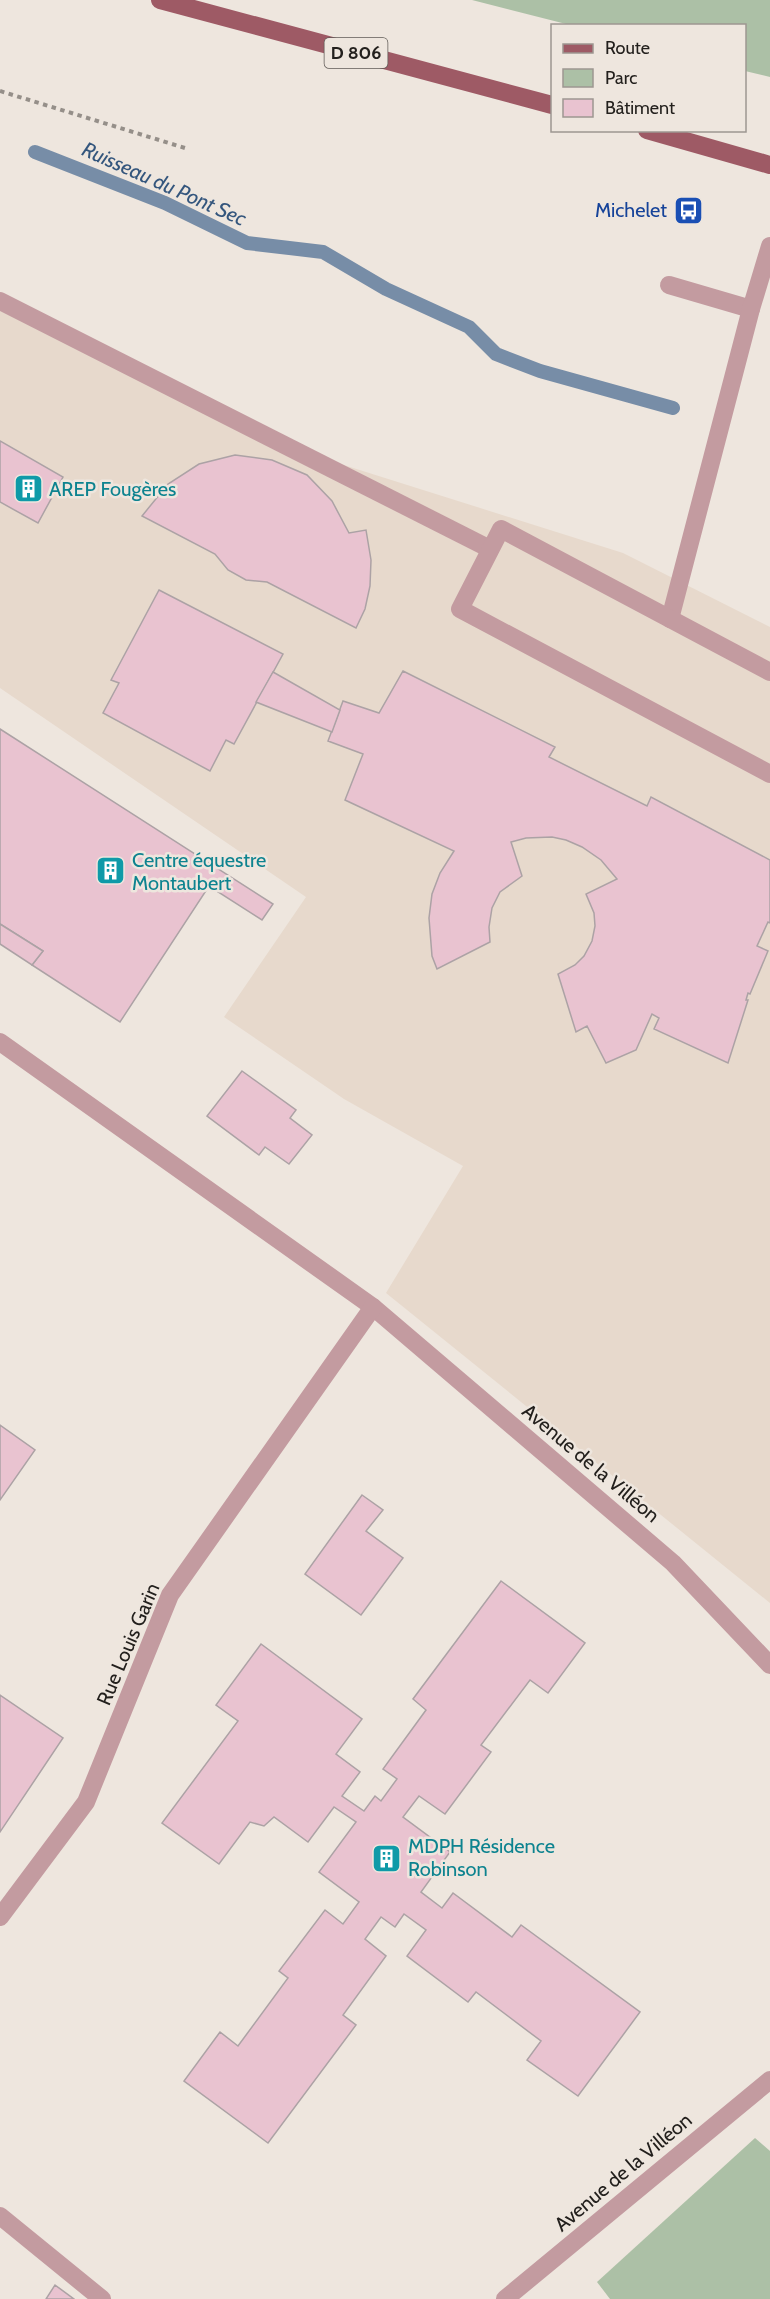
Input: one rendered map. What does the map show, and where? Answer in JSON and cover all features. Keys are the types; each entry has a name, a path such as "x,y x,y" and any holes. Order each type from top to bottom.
{"main road":[{"name":"D 806","path":"160,0 551,105"},
{"path":"653,132 770,165"}],"street":[{"path":"670,619 751,309 770,246"},
{"path":"669,285 751,309"},
{"path":"0,301 490,549"},
{"path":"770,672 501,529 460,609 770,774"},
{"name":"Avenue de la Villéon","path":"0,1042 373,1307 673,1563 770,1665"},
{"name":"Rue Louis Garin","path":"0,1917 86,1802 170,1595 373,1307"},
{"name":"Avenue de la Villéon","path":"505,2299 770,2080"},
{"path":"0,2216 102,2299"}],"path":[{"path":"0,91 185,148"}],"shaded area":[{"path":"0,292 293,449 623,553 770,627 770,1603 386,1293 463,1166 344,1099 224,1017 306,897 0,688"}],"green space":[{"path":"472,0 770,0 770,77 746,71 746,24 566,24"},
{"path":"755,2138 770,2151 770,2299 610,2299 597,2282"}],"building":[{"name":"AREP Fougères","path":"0,441 63,477 38,523 0,502"},
{"path":"235,455 272,460 307,475 332,501 349,533 366,530 371,560 370,586 365,609 356,628 267,582 246,580 228,570 215,554 142,516 168,484 199,464"},
{"path":"159,590 283,654 234,744 226,740 210,771 103,713 119,683 111,680"},
{"path":"403,671 555,747 549,757 647,806 651,797 770,860 770,923 768,922 757,946 768,951 750,994 748,993 746,1000 748,1000 728,1063 654,1029 659,1018 652,1014 636,1050 606,1063 587,1026 576,1032 558,974 575,965 584,956 592,941 595,926 594,913 586,894 617,879 601,860 582,847 566,840 552,837 526,838 511,842 522,876 500,892 492,908 489,927 490,942 437,969 432,956 429,918 432,894 440,873 454,851 345,800 363,754 328,741 343,701 379,713"},
{"path":"273,672 340,710 332,732 256,702"},
{"name":"Centre équestre Montaubert","path":"0,729 273,904 262,920 209,886 120,1022 32,965 43,951 0,924"},
{"path":"0,924 43,951 32,965 0,944"},
{"path":"242,1071 296,1110 290,1118 312,1135 289,1164 265,1147 259,1155 207,1116"},
{"path":"0,1425 35,1450 0,1500"},
{"path":"362,1495 383,1510 366,1531 403,1558 361,1615 305,1574"},
{"name":"MDPH Résidence Robinson","path":"501,1581 585,1643 548,1693 530,1680 481,1745 491,1752 445,1814 419,1796 403,1817 450,1852 421,1892 442,1908 453,1893 512,1937 521,1925 640,2012 578,2096 527,2060 541,2041 476,1992 468,2002 407,1956 426,1930 404,1914 395,1927 381,1917 365,1939 386,1956 343,2015 356,2025 268,2143 184,2081 220,2032 238,2046 288,1978 279,1971 325,1910 343,1924 359,1902 319,1872 356,1822 334,1807 308,1842 274,1817 264,1826 250,1822 219,1864 162,1823 238,1721 216,1705 261,1644 362,1719 336,1754 360,1772 342,1796 364,1811 375,1796 381,1801 397,1779 383,1769 426,1710 413,1699"},
{"path":"0,1695 63,1738 0,1832"},
{"path":"55,2285 74,2299 46,2299"}],"waterway":[{"name":"Ruisseau du Pont Sec","path":"35,152 165,203 247,243 323,252 386,289 469,327 496,354 540,371 673,408"}],"place":[{"name":"Michelet","path":"688,210"},
{"name":"AREP Fougères","path":"28,489"},
{"name":"Centre équestre Montaubert","path":"111,871"},
{"name":"MDPH Résidence Robinson","path":"387,1858"}]}
